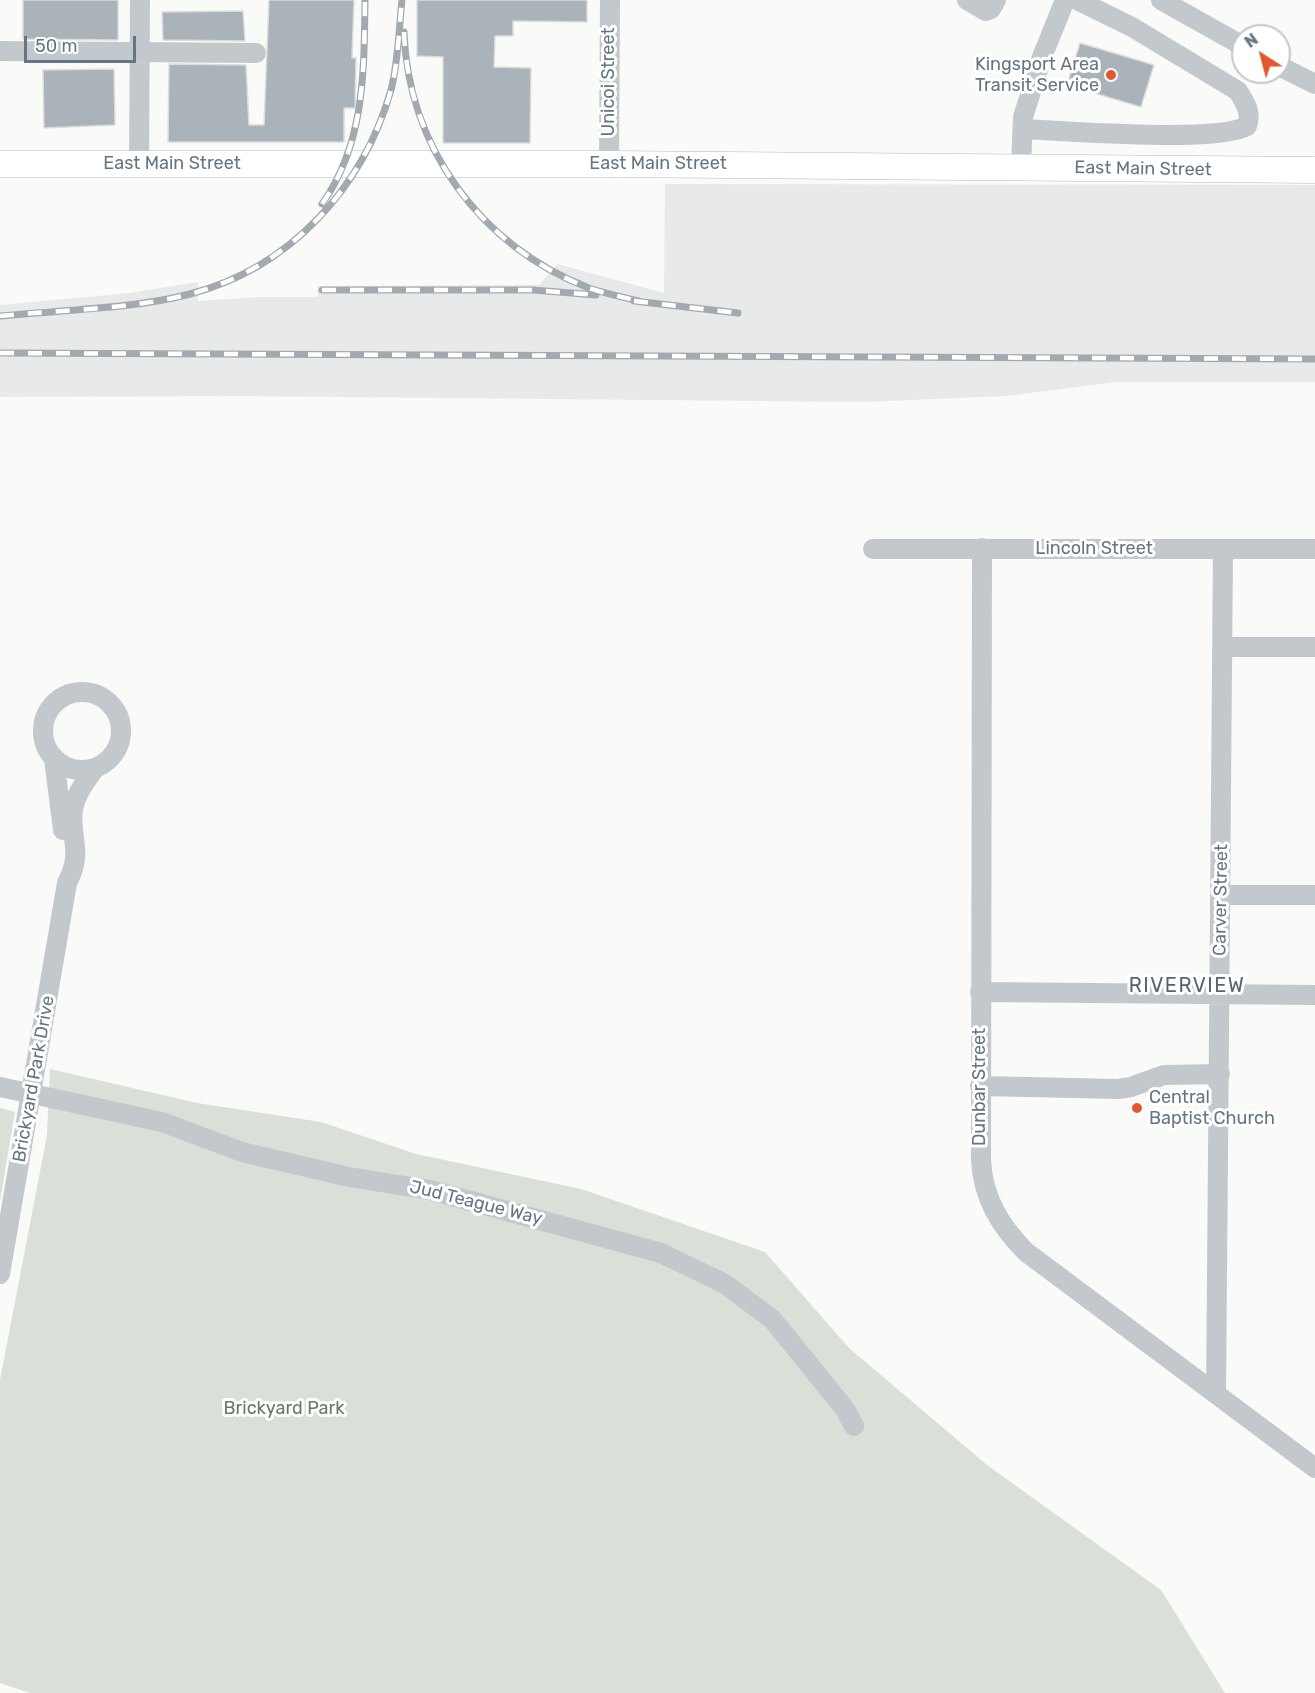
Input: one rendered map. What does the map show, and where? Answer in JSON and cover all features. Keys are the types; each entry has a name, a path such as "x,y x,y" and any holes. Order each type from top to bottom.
{"main road":[{"name":"East Main Street","path":"0,164 609,164 1315,170"}],"street":[{"path":"139,164 140,0"},
{"name":"Unicoi Street","path":"609,164 610,0"},
{"path":"968,0 986,11 991,9 996,0"},
{"path":"1021,167 1023,117 1042,57 1065,0"},
{"path":"1023,129 1200,134 1237,132 1247,126 1250,118 1238,91 1131,27 1077,0"},
{"path":"1161,0 1231,39"},
{"path":"0,51 256,53"},
{"path":"1291,72 1315,84"},
{"name":"Dunbar Street","path":"982,548 980,1086 982,1181 989,1201 1010,1235 1026,1252 1315,1468"},
{"name":"Lincoln Street","path":"873,549 1315,549"},
{"name":"Carver Street","path":"1216,1394 1224,647 1223,550"},
{"path":"1224,647 1315,647"},
{"path":"80,692 94,694 114,709 120,721 121,734 118,747 111,758 95,768 76,771 54,759 42,736 48,711 68,695 80,692"},
{"name":"Brickyard Park Drive","path":"54,759 62,819 62,864 67,883"},
{"name":"Brickyard Park Drive","path":"0,1274 67,883 76,867 73,810 80,790 95,768"},
{"path":"1221,896 1315,895"},
{"path":"980,992 1315,995"},
{"path":"980,1086 1118,1089 1131,1087 1164,1075 1220,1074"},
{"name":"Jud Teague Way","path":"0,1087 32,1092 162,1122 242,1152 349,1177 430,1190 661,1253 724,1284 772,1319 845,1409 854,1426"}],"shaded area":[{"path":"665,184 1315,185 1315,382 1116,382 1006,396 864,402 234,396 0,397 0,305 129,293 198,282 198,301 259,297 318,297 318,286 539,285 558,264 664,293"}],"green space":[{"name":"Brickyard Park","path":"50,1069 197,1103 321,1122 416,1154 581,1189 765,1252 849,1348 987,1465 1161,1590 1225,1693 30,1693 0,1683 0,1380 47,1135"},
{"path":"0,1108 15,1112 0,1201"}],"building":[{"path":"23,0 118,0 118,40 23,39"},
{"path":"269,0 354,0 352,58 356,58 355,108 344,108 344,142 168,142 169,64 246,65 249,125 264,125"},
{"path":"417,0 587,0 587,22 513,21 513,36 495,36 494,67 531,68 530,143 443,143 443,57 417,56"},
{"path":"243,11 245,41 163,40 162,12"},
{"name":"Kingsport Area Transit Service","path":"1080,43 1154,65 1141,107 1067,85"},
{"path":"114,69 115,125 44,128 43,70"}],"railway":[{"path":"322,204 347,157 354,132 362,80 365,0"},
{"path":"0,316 121,306 190,294 226,282 260,265 290,244 318,219 341,191 362,160 378,126 393,80 402,0"},
{"path":"404,32 409,74 419,115 436,153 458,188 484,219 515,247 550,270 589,288 642,302"},
{"path":"322,290 533,290 596,295"},
{"path":"634,301 738,313"},
{"path":"0,353 1315,359"}],"place":[{"name":"Kingsport Area Transit Service","path":"1111,75"},
{"name":"Central Baptist Church","path":"1137,1108"}],"district":[{"name":"RIVERVIEW","path":"1187,986"}]}
